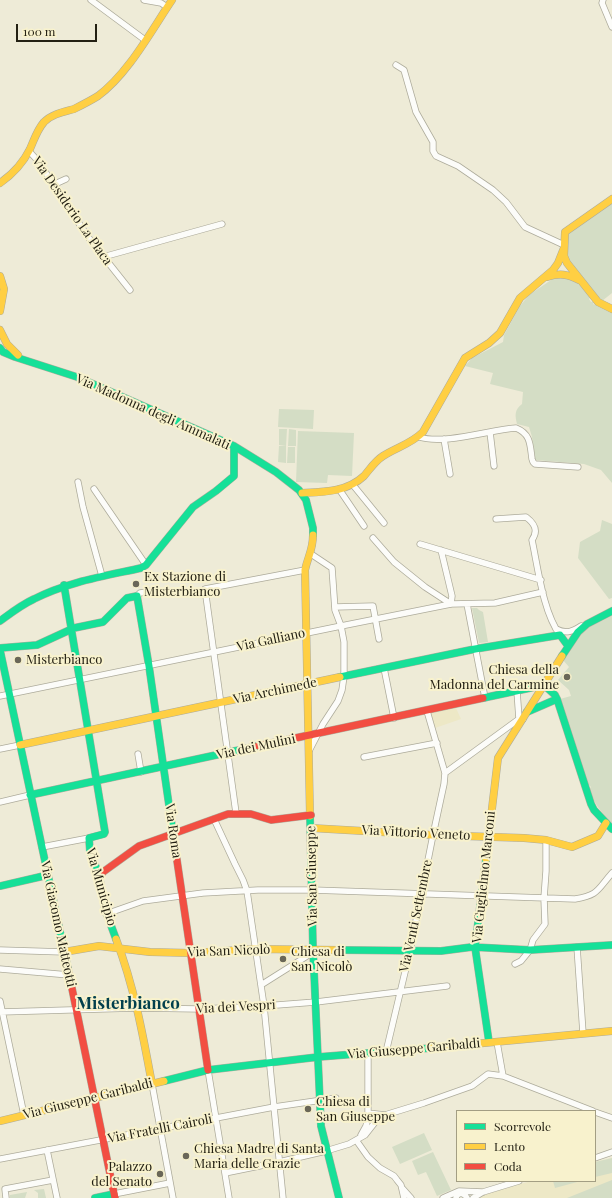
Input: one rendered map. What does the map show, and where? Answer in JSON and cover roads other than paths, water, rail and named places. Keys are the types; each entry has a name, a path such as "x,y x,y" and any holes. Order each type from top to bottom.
{"street":[{"path":"91,0 145,40"},
{"path":"144,0 161,3 167,7"},
{"path":"0,183 15,172 22,163 39,128 43,124 55,115 86,103 123,72 172,0"},
{"path":"603,0 602,4 612,27"},
{"path":"396,65 404,70 416,112 433,142 433,151 436,156 458,166 493,190 506,202 525,227 564,247"},
{"name":"Via Desiderio La Placa","path":"29,151 55,184 88,237 130,290"},
{"path":"55,184 66,179"},
{"path":"612,199 565,232 564,247 565,259 582,283 598,302 612,309"},
{"path":"103,257 222,224"},
{"path":"306,500 326,492 353,485 364,476 382,456 407,446 419,438 465,358 500,334 520,298 531,287 552,271 558,263 564,247"},
{"path":"541,280 551,276 563,274 568,275 582,283"},
{"path":"0,276 3,282 4,292 0,311"},
{"path":"0,330 3,339 9,348 28,361"},
{"path":"0,348 3,352 28,361"},
{"name":"Via Madonna degli Ammalati","path":"28,361 78,377 234,446 234,476 193,507 146,565"},
{"path":"419,438 426,440 444,439 516,428 529,438 532,459 535,464 578,467"},
{"path":"490,432 494,466"},
{"path":"444,439 450,474"},
{"path":"234,446 276,472 302,493 326,492"},
{"path":"78,482 83,507 102,576"},
{"path":"353,485 384,523"},
{"path":"0,621 18,607 34,598 64,585 141,568 146,565 94,489"},
{"path":"339,489 364,526"},
{"name":"Via San Giuseppe","path":"302,493 306,500 313,528 311,554 306,560 304,570 310,751 313,949 321,1126 326,1151 339,1198"},
{"path":"496,519 526,517 533,522 536,531 532,540 548,611 554,627 570,643"},
{"path":"373,538 394,562 425,587 451,604 452,596 441,550"},
{"path":"420,544 541,580"},
{"path":"310,751 323,724 338,701 342,690 344,676 344,642 335,607 332,568 311,554"},
{"path":"236,813 205,589 304,570"},
{"name":"Via Municipio","path":"64,585 105,832 104,834 89,838 88,844 100,876 102,898 106,914 129,976 137,1008 174,1198"},
{"path":"0,649 37,645 71,630 103,622 127,598 137,598 140,593 152,590"},
{"name":"Via Galliano","path":"0,696 451,604 495,603 543,592"},
{"name":"Via Roma","path":"137,598 149,666 208,1070"},
{"path":"467,604 485,698"},
{"path":"335,607 373,606 379,639"},
{"path":"562,634 574,630 612,611"},
{"name":"Via Guglielmo Marconi","path":"489,1042 475,947 498,758 570,643 587,624"},
{"path":"551,635 554,627"},
{"name":"Via Archimede","path":"0,749 475,649 562,634"},
{"name":"Via Giacomo Matteotti","path":"0,649 115,1196"},
{"path":"384,668 394,718"},
{"path":"545,683 555,695 557,700 588,798 594,810 612,830"},
{"name":"Via dei Mulini","path":"0,802 515,692 545,683"},
{"path":"515,692 523,717"},
{"path":"445,773 523,717 557,700"},
{"name":"Via Venti Settembre","path":"386,1052 410,951 444,784 445,773 427,711"},
{"path":"364,757 437,743"},
{"path":"138,754 141,772"},
{"path":"100,876 103,872 139,846 214,819 236,813 251,814 270,820 311,815"},
{"path":"214,819 243,880 246,891 264,1006 283,1198"},
{"name":"Via Vittorio Veneto","path":"311,828 546,840 572,847 598,836 606,823"},
{"path":"42,848 89,838"},
{"path":"515,964 521,961 530,950 534,940 545,924 544,898 546,840"},
{"path":"106,914 138,902 203,892 258,890 312,890 575,899 588,897 598,891 612,873"},
{"path":"0,886 48,876"},
{"name":"Via San Nicolò","path":"0,950 64,952 99,946 150,952 192,953 255,949 441,951 475,947 530,950 612,945"},
{"path":"577,947 583,1033"},
{"path":"260,985 307,956 313,949"},
{"path":"0,970 69,976"},
{"name":"Via dei Vespri","path":"1,1012 137,1008 199,1009 264,1006 316,1002 447,986"},
{"path":"0,1001 1,1012 24,1116"},
{"name":"Via Giuseppe Garibaldi","path":"0,1121 208,1070 318,1056 368,1054 612,1031"},
{"path":"497,1042 503,1076"},
{"path":"356,1140 366,1126 368,1113 368,1054"},
{"path":"208,1070 229,1198"},
{"path":"225,1173 279,1162 349,1144 365,1135 376,1121 385,1115 472,1086 488,1074 503,1076 591,1110"},
{"name":"Via Fratelli Cairoli","path":"0,1159 274,1107 336,1098"},
{"path":"596,1112 612,1118"},
{"path":"368,1113 385,1115"},
{"path":"356,1140 368,1157 384,1171 394,1176 411,1198"},
{"path":"48,1150 57,1198"},
{"path":"596,1158 612,1152"},
{"path":"6,1198 4,1189 53,1178"},
{"path":"443,1198 460,1194 483,1192 516,1182"},
{"path":"95,1198 115,1196 170,1183"},
{"path":"401,1185 404,1198"},
{"path":"473,1198 483,1192"}],"place":[{"name":"Ex Stazione di Misterbianco","path":"136,584"},
{"name":"Misterbianco","path":"18,660"},
{"name":"Chiesa della Madonna del Carmine","path":"567,677"},
{"name":"Chiesa di San Nicolò","path":"283,959"},
{"name":"Chiesa di San Giuseppe","path":"308,1109"},
{"name":"Chiesa Madre di Santa Maria delle Grazie","path":"186,1156"},
{"name":"Palazzo del Senato","path":"160,1174"}],"district":[{"name":"Misterbianco","path":"128,1004"}]}
